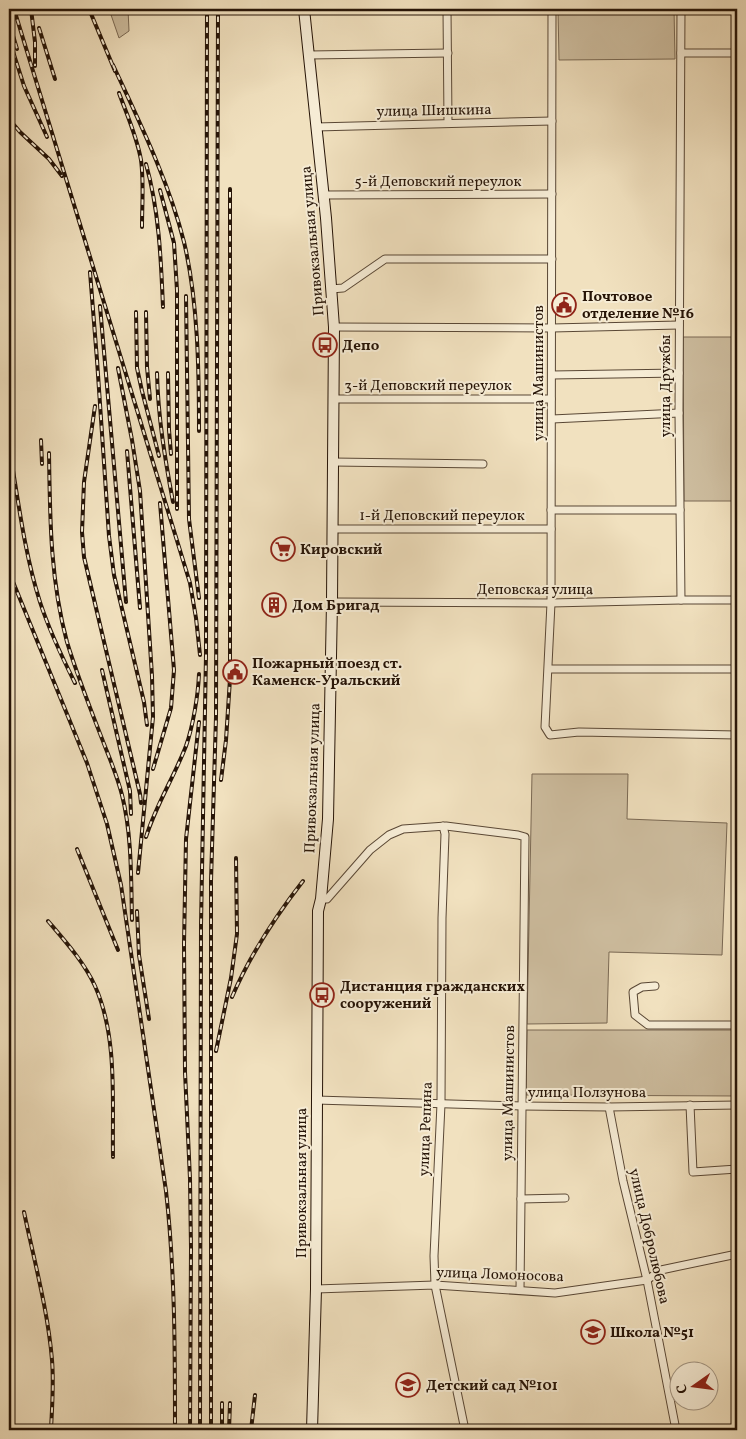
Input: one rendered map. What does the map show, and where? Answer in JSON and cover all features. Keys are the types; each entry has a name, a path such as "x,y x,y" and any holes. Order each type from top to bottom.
{"street":[{"name":"Привокзальная улица","path":"304,9 324,194 334,327 328,819 321,899 318,911 316,1289 312,1430"},
{"path":"447,9 448,123"},
{"name":"улица Машинистов","path":"552,9 551,603 545,727 550,735 580,732 737,735"},
{"name":"улица Дружбы","path":"681,9 679,325 681,600"},
{"path":"308,55 448,53"},
{"path":"681,53 737,53"},
{"name":"улица Шишкина","path":"316,127 552,121"},
{"name":"5-й Деповский переулок","path":"324,194 552,194"},
{"path":"331,289 343,288 385,259 552,259"},
{"path":"334,327 552,328 679,325"},
{"path":"552,375 679,373"},
{"name":"3-й Деповский переулок","path":"334,398 552,399"},
{"path":"552,419 679,413"},
{"path":"333,462 483,464"},
{"path":"551,510 680,510"},
{"name":"1-й Деповский переулок","path":"333,529 551,529"},
{"name":"Деповская улица","path":"332,602 551,603 737,600"},
{"path":"549,669 737,668"},
{"path":"321,899 327,899 370,850 389,835 403,830 443,826"},
{"name":"улица Машинистов","path":"443,826 525,837 520,1290"},
{"name":"улица Репина","path":"443,826 445,834 442,924 441,1104 434,1256 435,1285 465,1430"},
{"path":"655,986 642,987 633,992 634,1015 648,1026 737,1025"},
{"name":"улица Ползунова","path":"316,1100 522,1106 737,1104"},
{"path":"690,1105 693,1172 737,1169"},
{"name":"улица Добролюбова","path":"609,1106 623,1181 647,1280 676,1430"},
{"path":"521,1199 565,1198"},
{"name":"улица Ломоносова","path":"316,1289 435,1285 555,1293 647,1280 661,1270 737,1254"}],"shaded area":[{"path":"109,9 128,9 129,31 119,38"},
{"path":"558,9 674,9 675,59 559,60"},
{"path":"683,337 737,337 737,501 684,501"},
{"path":"532,774 628,774 627,819 727,823 722,955 609,952 607,1023 527,1024"},
{"path":"527,1030 737,1030 737,1096 526,1095"}],"railway":[{"path":"14,9 190,583 200,655"},
{"path":"31,9 35,42 35,66"},
{"path":"89,9 115,71"},
{"path":"200,1430 201,925 206,655 207,9"},
{"path":"211,1430 211,881 216,717 218,9"},
{"path":"9,22 17,49"},
{"path":"39,28 55,79"},
{"path":"10,42 24,86 47,137"},
{"path":"113,65 162,174 184,242 195,312 199,431"},
{"path":"119,93 141,160 143,185 142,227"},
{"path":"9,119 49,159 62,176"},
{"path":"146,164 157,217 163,307"},
{"path":"221,780 230,679 230,189"},
{"path":"160,190 174,243 177,290 177,509"},
{"path":"90,272 109,536 114,575 144,702 147,725"},
{"path":"186,296 189,519 199,598"},
{"path":"100,306 126,602"},
{"path":"136,312 137,368 159,456"},
{"path":"146,312 147,367 150,399"},
{"path":"118,368 140,491 152,676 153,717 138,873"},
{"path":"157,373 162,438 173,502"},
{"path":"168,373 171,454"},
{"path":"95,406 84,482 82,532 84,557 141,803"},
{"path":"41,440 42,464"},
{"path":"9,446 34,583 52,633 75,683"},
{"path":"127,451 140,608"},
{"path":"49,453 52,548 61,618 85,696 122,795 129,841 132,920"},
{"path":"153,769 171,708 174,670 160,503"},
{"path":"9,572 87,763 107,824 121,885 169,1221 174,1310 175,1430"},
{"path":"102,670 130,791 131,814"},
{"path":"146,837 186,746 195,711 199,674"},
{"path":"190,1430 191,1248 185,1072 184,944 186,839 199,722"},
{"path":"77,849 118,950"},
{"path":"216,1051 231,978 237,934 236,858"},
{"path":"232,997 264,937 303,881"},
{"path":"137,911 139,955 149,1019"},
{"path":"48,921 74,952 85,969 95,986 102,1006 111,1048 113,1157"},
{"path":"24,1212 44,1304 50,1342 53,1378 51,1430"},
{"path":"251,1430 255,1395"},
{"path":"222,1403 222,1430"},
{"path":"229,1430 230,1403"}],"place":[{"name":"Почтовое отделение №16","path":"564,305"},
{"name":"Депо","path":"325,345"},
{"name":"Кировский","path":"283,549"},
{"name":"Дом Бригад","path":"274,605"},
{"name":"Пожарный поезд ст. Каменск-Уральский","path":"235,672"},
{"name":"Дистанция гражданских сооружений","path":"322,995"},
{"name":"Школа №51","path":"593,1332"},
{"name":"Детский сад №101","path":"408,1385"}]}
